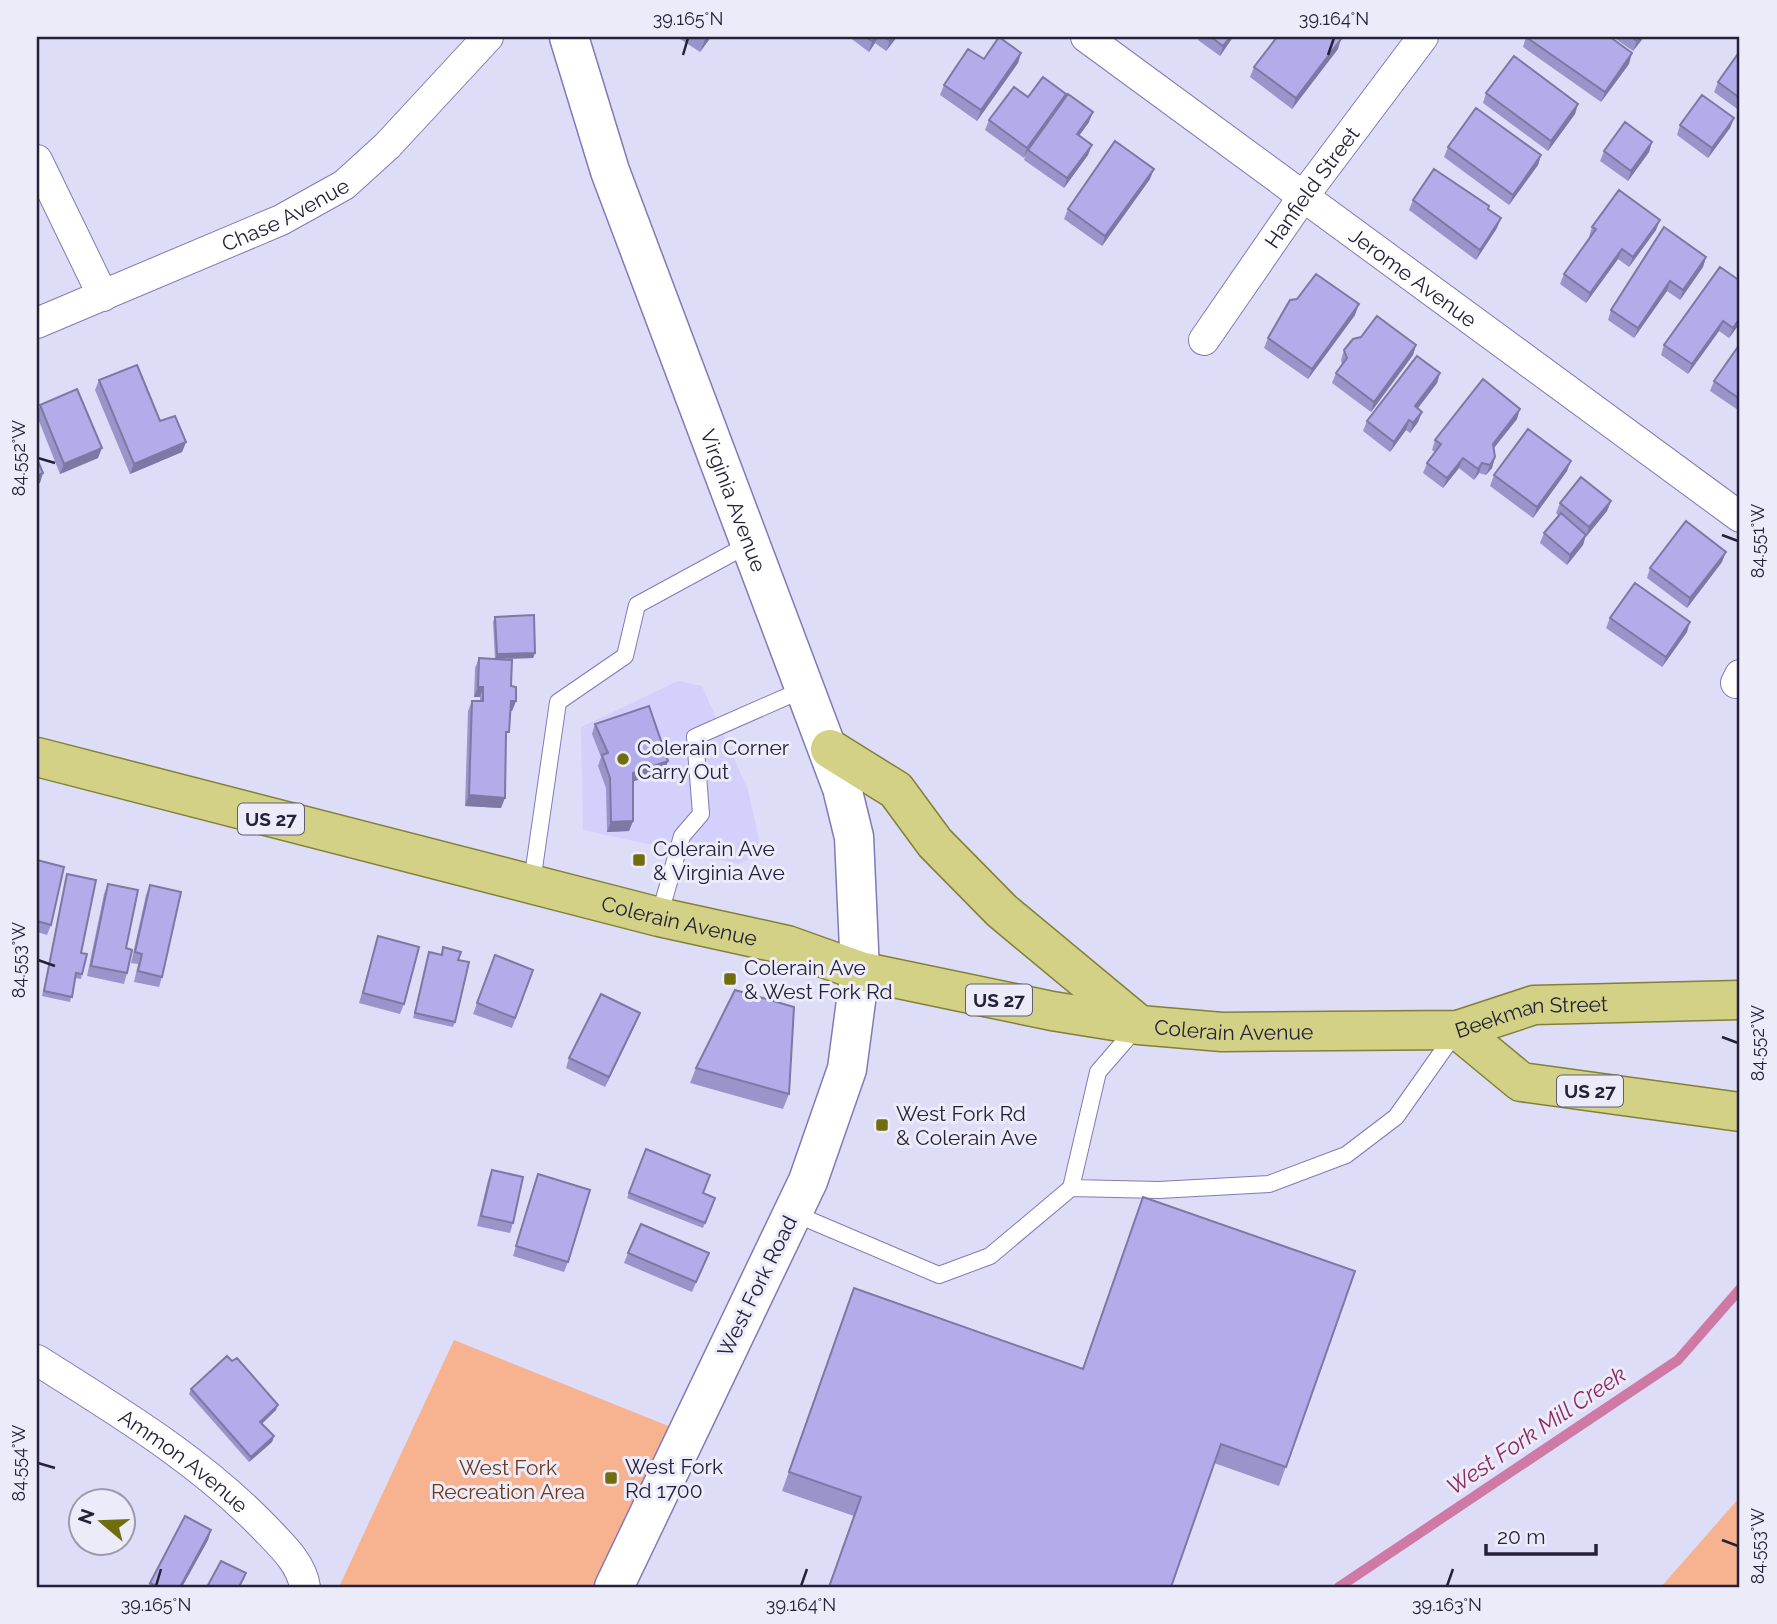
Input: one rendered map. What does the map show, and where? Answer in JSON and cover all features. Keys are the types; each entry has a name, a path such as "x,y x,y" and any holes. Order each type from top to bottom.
{"main road":[{"path":"830,749 897,790 935,843 1002,911 1139,1025"},
{"name":"Colerain Avenue","path":"37,757 285,823 532,882 659,917 787,945 860,971 1052,1011 1139,1025 1222,1032 1458,1030"},
{"name":"Beekman Street","path":"1458,1030 1534,1005 1739,999"},
{"name":"Beekman Street","path":"1458,1030 1521,1082 1740,1112"}],"street":[{"name":"Chase Avenue","path":"37,323 281,220 344,185 414,118 488,37"},
{"name":"Virginia Avenue","path":"569,37 610,171 830,749 854,837 860,971"},
{"name":"Jerome Avenue","path":"1086,37 1740,517"},
{"name":"Hanfield Street","path":"1204,340 1302,198 1423,37"},
{"path":"37,159 103,296"},
{"name":"West Fork Road","path":"614,1587 793,1213 830,1125 847,1069 860,971"},
{"name":"Ammon Avenue","path":"37,1360 172,1445 237,1499 290,1555 305,1587"}],"lane":[{"path":"532,882 558,702 625,656 637,605 751,543"},
{"path":"659,917 682,836 701,814 695,737 806,688"},
{"path":"793,1213 939,1275 990,1256 1070,1188 1098,1072 1139,1025"},
{"path":"1070,1188 1159,1190 1269,1184 1346,1155 1396,1116 1458,1030"}],"shaded area":[{"path":"678,681 702,686 748,790 762,853 739,864 583,830 581,727"}],"green space":[{"name":"West Fork Recreation Area","path":"454,1340 686,1433 614,1587 339,1587"},
{"path":"1740,1497 1740,1587 1661,1587"}],"building":[{"path":"999,37 1021,53 981,110 944,85 968,49 984,59"},
{"path":"1211,37 1230,37 1223,46"},
{"path":"1277,37 1341,39 1296,98 1254,67"},
{"path":"1526,37 1610,37 1632,53 1605,92"},
{"path":"1740,51 1740,98 1718,82"},
{"path":"1514,56 1578,104 1551,141 1486,93"},
{"path":"1043,77 1066,94 1027,148 989,120 1014,87 1028,97"},
{"path":"1068,94 1093,112 1077,134 1092,145 1067,178 1028,150"},
{"path":"1702,95 1734,118 1712,148 1680,125"},
{"path":"1476,108 1541,155 1513,195 1448,147"},
{"path":"1625,122 1652,142 1631,171 1604,151"},
{"path":"1115,141 1154,169 1105,236 1068,209"},
{"path":"1434,169 1489,206 1488,209 1501,218 1480,250 1413,200"},
{"path":"1619,190 1660,220 1633,257 1622,249 1590,293 1564,274 1596,229 1592,227"},
{"path":"1664,227 1706,257 1683,290 1670,281 1638,328 1611,310"},
{"path":"1720,267 1740,281 1740,318 1733,328 1723,321 1692,364 1664,345"},
{"path":"1316,274 1359,304 1312,369 1268,338 1290,300 1297,299"},
{"path":"1377,316 1416,345 1374,402 1336,373 1347,358 1344,350 1353,339 1361,337"},
{"path":"1740,344 1740,399 1714,381"},
{"path":"1417,356 1440,373 1415,406 1422,412 1413,423 1409,420 1394,442 1367,421"},
{"path":"137,365 160,421 175,416 186,442 134,464 99,380"},
{"path":"1483,379 1520,409 1493,444 1495,457 1490,465 1482,463 1478,469 1463,458 1447,478 1427,463 1441,444 1435,440"},
{"path":"77,389 102,448 64,464 40,405"},
{"path":"1528,429 1571,461 1537,507 1494,475"},
{"path":"37,459 43,473 37,476"},
{"path":"1581,477 1611,501 1589,527 1560,503"},
{"path":"1561,513 1586,535 1570,555 1544,533"},
{"path":"1686,521 1726,552 1690,598 1650,568"},
{"path":"1635,583 1690,622 1666,657 1610,618"},
{"path":"534,615 535,653 497,654 495,617"},
{"path":"479,658 512,660 511,686 516,687 516,701 511,701 509,732 506,732 505,798 469,795 472,701 483,701 483,687 478,687"},
{"path":"649,706 668,761 633,773 633,821 611,822 610,778 602,755 608,753 595,724"},
{"path":"37,860 64,867 51,925 37,921"},
{"path":"67,874 96,880 81,953 87,954 82,974 76,973 72,997 44,991"},
{"path":"108,884 138,890 126,948 132,950 127,973 91,966"},
{"path":"150,885 181,892 162,977 138,971 142,954 135,952"},
{"path":"378,936 419,947 404,1004 363,993"},
{"path":"443,947 461,952 458,960 469,962 455,1022 415,1013 429,952 442,955"},
{"path":"495,955 533,970 515,1018 477,1003"},
{"path":"735,990 794,1007 789,1094 696,1068"},
{"path":"601,994 640,1013 609,1077 569,1058"},
{"path":"646,1149 710,1175 703,1193 715,1198 705,1223 629,1193"},
{"path":"492,1170 523,1177 513,1223 481,1216"},
{"path":"538,1174 590,1190 568,1262 516,1246"},
{"path":"1143,1197 1355,1271 1286,1467 1221,1444 1171,1587 829,1587 861,1497 789,1472 854,1288 1083,1369"},
{"path":"641,1224 709,1253 696,1282 628,1253"},
{"path":"227,1356 232,1361 237,1358 278,1405 260,1422 274,1436 251,1457 191,1389"},
{"path":"185,1516 211,1530 180,1587 158,1587 150,1583"},
{"path":"221,1561 246,1573 239,1587 207,1587"}],"waterway":[{"name":"West Fork Mill Creek","path":"1339,1587 1678,1360 1740,1289"}],"place":[{"name":"Colerain Corner Carry Out","path":"623,759"},
{"name":"Colerain Ave & Virginia Ave","path":"639,860"},
{"name":"Colerain Ave & West Fork Rd","path":"730,979"},
{"name":"West Fork Rd & Colerain Ave","path":"882,1125"},
{"name":"West Fork Rd 1700","path":"611,1478"}]}
